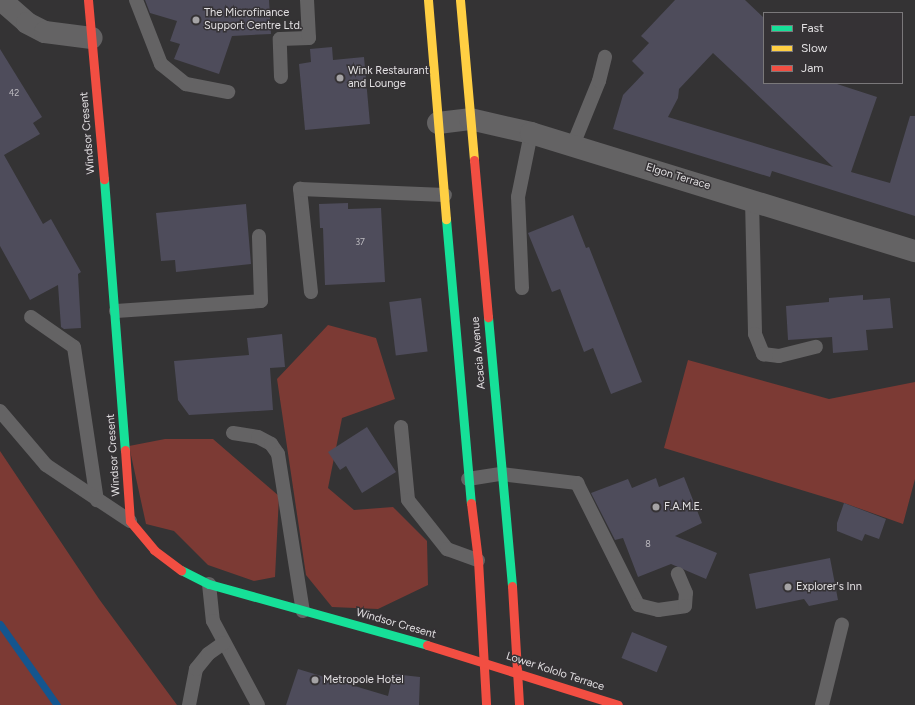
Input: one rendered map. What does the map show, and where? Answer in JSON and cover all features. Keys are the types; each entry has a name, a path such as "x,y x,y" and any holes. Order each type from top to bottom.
{"main road":[{"name":"Windsor Cresent","path":"88,0 116,311 130,521 154,550 182,571 209,584 485,663"},
{"name":"Acacia Avenue","path":"426,0 445,195 468,479 478,560 485,663 486,705"},
{"name":"Acacia Avenue","path":"460,0 518,674 519,705"},
{"name":"Lower Kololo Terrace","path":"485,663 618,705"}],"street":[{"path":"1,0 27,23 45,32 92,38"},
{"name":"Elgon Terrace","path":"438,123 470,119 531,133 915,251"}],"lane":[{"path":"136,0 161,64 186,84 228,92"},
{"path":"281,77 280,39 309,38 307,0"},
{"path":"573,145 599,81 606,57"},
{"path":"522,288 518,198 531,133"},
{"path":"311,292 300,189 445,195"},
{"path":"752,200 755,334 763,354 779,356 816,347"},
{"path":"116,311 261,301 259,236"},
{"path":"31,317 74,347 97,500"},
{"path":"0,411 46,465 130,521"},
{"path":"401,426 408,500 447,549 478,560"},
{"path":"232,433 258,437 271,444 278,454 303,611"},
{"path":"468,479 501,474 577,483 638,605 658,610 685,606 686,593 678,574"},
{"path":"209,584 213,621 258,705"},
{"path":"822,705 842,624"},
{"path":"188,705 196,669 208,654 224,643"}],"shaded area":[{"path":"328,325 376,338 395,399 342,418 328,488 354,510 393,507 427,541 428,585 378,609 332,607 306,575 277,379"},
{"path":"688,360 829,399 915,382 915,479 903,524 844,503 664,448"},
{"path":"165,439 213,439 279,496 275,577 254,581 208,565 174,531 146,524 129,446"},
{"path":"0,451 99,599 177,705 0,705"}],"building":[{"path":"145,0 269,0 271,34 232,36 219,74 174,59 180,44 170,41 177,21 150,13"},
{"path":"675,0 745,0 763,17 763,84 837,84 877,97 851,172 890,183 910,116 915,116 915,216 772,171 770,177 613,129 623,95 644,73 632,61 649,43 641,36","holes":["713,53 833,167 668,117 678,98 679,89"]},
{"path":"332,47 333,60 364,57 370,124 305,130 299,64 311,62 310,49"},
{"path":"0,49 42,117 33,123 40,134 4,155 43,224 51,219 81,272 78,274 81,328 64,329 61,327 58,285 30,300 0,246"},
{"path":"348,203 348,209 381,208 385,282 325,285 323,228 320,228 319,204"},
{"path":"246,204 251,264 176,272 175,260 161,261 156,213"},
{"path":"573,215 586,248 589,247 642,382 611,394 593,348 584,352 560,289 552,292 528,233"},
{"path":"863,295 863,300 890,298 893,328 866,330 868,350 833,353 832,337 788,340 786,306 829,302 829,298"},
{"path":"421,298 428,352 396,355 389,302"},
{"path":"282,334 285,367 270,368 273,410 189,415 178,400 174,361 249,355 247,338"},
{"path":"367,427 396,472 362,493 346,466 340,470 328,452"},
{"path":"684,477 702,523 675,536 717,553 706,579 671,564 638,577 623,538 615,540 591,493 628,479 632,488 656,478 659,487"},
{"path":"844,503 886,519 879,539 865,534 862,541 837,531 837,523"},
{"path":"830,558 838,600 809,606 804,599 756,609 749,574"},
{"path":"632,632 667,646 657,672 622,658"},
{"name":"Metropole Hotel","path":"298,669 388,696 393,674 420,677 419,705 286,705"}],"waterway":[{"path":"0,624 57,705"}],"traffic: fast":[{"path":"104,179 125,450"},
{"path":"446,219 471,503"},
{"path":"488,317 512,586"},
{"path":"181,570 209,584 427,645"}],"traffic: slow":[{"path":"428,0 446,219"},
{"path":"460,0 474,160"}],"traffic: jam":[{"path":"88,0 104,179"},
{"path":"474,160 488,317"},
{"path":"125,450 130,521 154,550 181,570"},
{"path":"471,503 478,560 486,705"},
{"path":"512,586 519,705"},
{"path":"427,645 618,705"}],"place":[{"name":"The Microfinance Support Centre Ltd.","path":"196,20"},
{"name":"Wink Restaurant and Lounge","path":"340,78"},
{"name":"F.A.M.E.","path":"656,507"},
{"name":"Explorer's Inn","path":"788,587"},
{"name":"Metropole Hotel","path":"315,680"}]}
